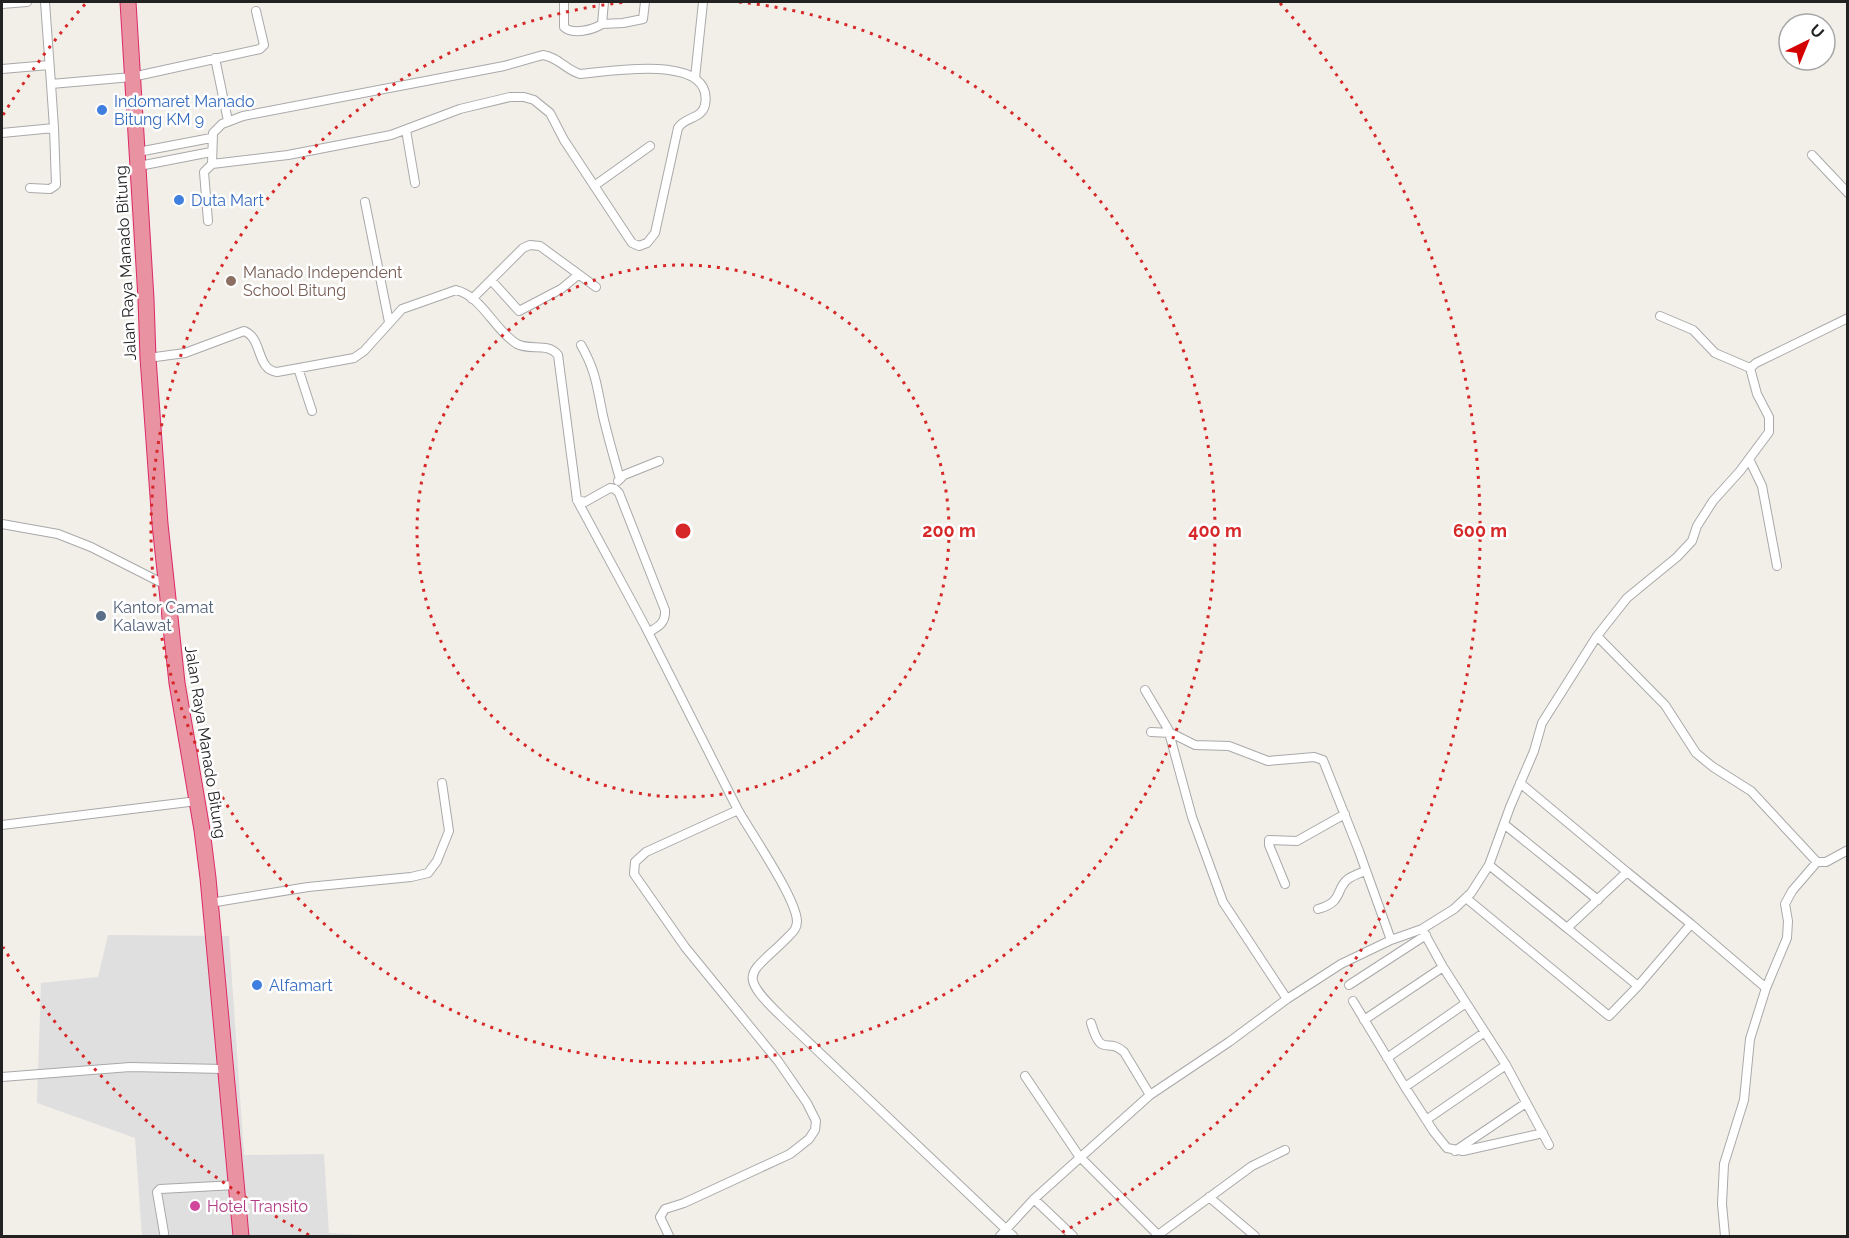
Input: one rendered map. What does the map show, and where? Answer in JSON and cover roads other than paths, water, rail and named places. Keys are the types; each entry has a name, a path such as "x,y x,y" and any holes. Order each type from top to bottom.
{"highway":[{"name":"Jalan Raya Manado Bitung","path":"128,2 156,480 177,683 197,801 210,903 240,1236"}],"street":[{"path":"2,4 27,2"},
{"path":"30,188 50,189 56,185 45,2"},
{"path":"564,2 564,27 567,30 643,19 645,2"},
{"path":"602,24 604,2"},
{"path":"695,78 703,2"},
{"path":"51,84 132,77 262,48 264,45 256,11"},
{"path":"208,221 204,172 212,164 288,155 406,130 433,118 477,104 510,97 524,97 534,100 550,113 564,140 632,243 639,246 647,243 655,232 678,128 684,120 696,117 704,108 704,90 695,78 684,72 659,68 580,74 573,72 560,61 543,55 504,66 333,98 228,121 213,133 211,138 212,164"},
{"path":"215,57 228,121"},
{"path":"2,69 49,65"},
{"path":"2,133 54,128"},
{"path":"406,130 415,183"},
{"path":"138,159 211,138"},
{"path":"594,186 650,146"},
{"path":"138,159 212,152"},
{"path":"1812,155 1848,193"},
{"path":"365,202 389,322"},
{"path":"472,299 523,248 530,245 540,246 596,287"},
{"path":"491,280 519,311 561,289 578,274"},
{"path":"148,358 185,353 244,331 252,336 268,370 276,372 357,356 402,309 450,291 459,291 472,299 515,342 523,346 551,349 558,355 577,500 649,632 738,810 782,885 797,918 795,931 757,966 752,978 756,989 1003,1233 1013,1236"},
{"path":"1660,316 1693,330 1715,353 1750,368"},
{"path":"1750,368 1848,318"},
{"path":"581,345 597,378 603,415 620,479"},
{"path":"298,368 312,411"},
{"path":"1349,985 1454,909 1478,885 1489,865 1534,751 1542,723 1597,636 1627,598 1677,557 1692,541 1697,526 1713,501 1769,432 1769,417 1757,394 1750,368"},
{"path":"1749,459 1762,486 1777,566"},
{"path":"577,500 585,502 624,475 658,462"},
{"path":"608,488 613,488 620,493 665,610 666,616 661,625 649,632"},
{"path":"2,524 58,534 91,547 167,586"},
{"path":"1597,636 1665,705 1696,753 1713,767 1744,785 1759,798 1817,862 1826,862 1848,850"},
{"path":"1145,690 1169,733 1192,817 1220,895 1241,932 1287,999"},
{"path":"1151,732 1169,733 1191,744 1229,746 1268,761 1314,756 1320,758 1326,765 1391,940"},
{"path":"210,903 308,887 411,877 428,873 437,861 449,831 442,783"},
{"path":"1520,783 1766,988"},
{"path":"2,825 197,801"},
{"path":"669,1236 660,1217 665,1209 684,1203 790,1154 809,1139 816,1126 813,1113 778,1061 685,947 634,874 635,862 646,852 738,810"},
{"path":"1285,884 1269,840 1296,841 1345,814"},
{"path":"1504,824 1598,900"},
{"path":"1725,1236 1722,1204 1724,1164 1744,1100 1750,1039 1766,988 1787,938 1788,921 1785,904 1792,891 1817,862"},
{"path":"1489,865 1638,986"},
{"path":"1318,909 1327,907 1334,901 1347,880 1365,871"},
{"path":"1567,928 1628,872"},
{"path":"1466,898 1610,1016 1691,924"},
{"path":"1003,1233 1034,1199 1079,1156 1150,1095 1341,964 1391,940 1424,932"},
{"path":"1424,932 1443,967 1506,1065 1550,1145"},
{"path":"1364,1020 1443,967"},
{"path":"1353,1001 1426,1120 1447,1148 1463,1151 1543,1133"},
{"path":"1387,1058 1466,1003"},
{"path":"1091,1023 1098,1042 1104,1046 1119,1048 1124,1053 1150,1095"},
{"path":"1405,1087 1485,1032"},
{"path":"1426,1120 1506,1065"},
{"path":"2,1077 130,1067 224,1070"},
{"path":"1025,1076 1079,1156 1158,1235 1251,1166 1285,1150"},
{"path":"1455,1151 1526,1103"},
{"path":"164,1233 157,1192 160,1189 236,1185"},
{"path":"1209,1197 1254,1236"},
{"path":"1034,1199 1073,1236"}],"place":[{"name":"Indomaret Manado Bitung KM 9","path":"102,110"},
{"name":"Duta Mart","path":"179,200"},
{"name":"Manado Independent School Bitung","path":"231,281"},
{"name":"Kantor Camat Kalawat","path":"101,616"},
{"name":"Alfamart","path":"257,985"},
{"name":"Hotel Transito","path":"195,1206"}]}
